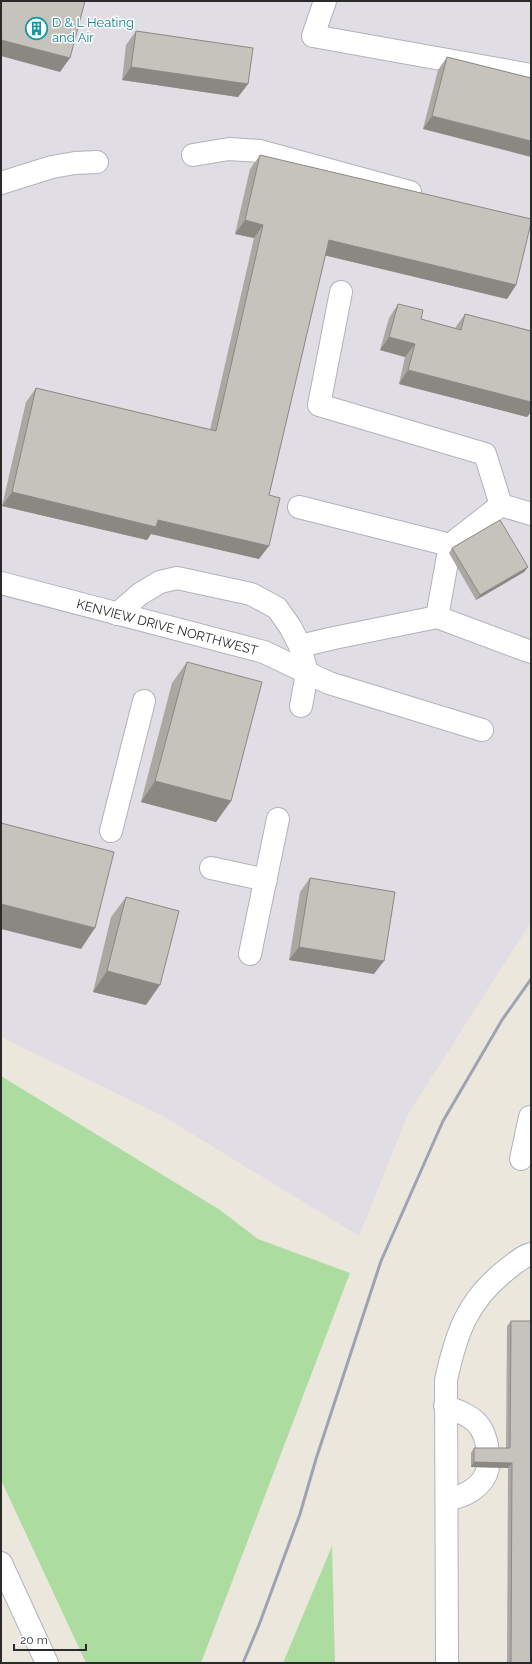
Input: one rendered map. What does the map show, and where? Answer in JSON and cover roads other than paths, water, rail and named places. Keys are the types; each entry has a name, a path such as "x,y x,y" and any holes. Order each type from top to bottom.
{"street":[{"path":"325,1 313,36 531,75"},
{"path":"193,155 229,149 260,151 433,198"},
{"path":"1,183 52,167 75,163 97,162"},
{"path":"341,292 319,405 485,454 501,505"},
{"path":"501,505 531,514"},
{"path":"437,618 450,545 501,505"},
{"path":"299,508 450,545"},
{"path":"117,614 140,594 160,582 177,578 251,594 277,608 291,628 300,646 307,673 301,706"},
{"name":"KENVIEW DRIVE NORTHWEST","path":"1,584 264,652 329,683 482,730"},
{"path":"300,646 437,618 531,652"},
{"path":"111,831 144,701"},
{"path":"250,954 278,819"},
{"path":"211,868 266,880"},
{"path":"521,1159 530,1117"},
{"path":"447,1663 448,1499 445,1406 446,1380 452,1353 462,1322 474,1302 491,1282 531,1254"},
{"path":"445,1406 474,1419 486,1438 488,1460 486,1476 469,1492 458,1498 448,1499"},
{"path":"1,1563 47,1663"}],"railway":[{"path":"243,1663 259,1625 300,1514 316,1459 381,1261 443,1121 502,1020 531,979"}],"place":[{"name":"D & L Heating and Air","path":"36,29"}]}
